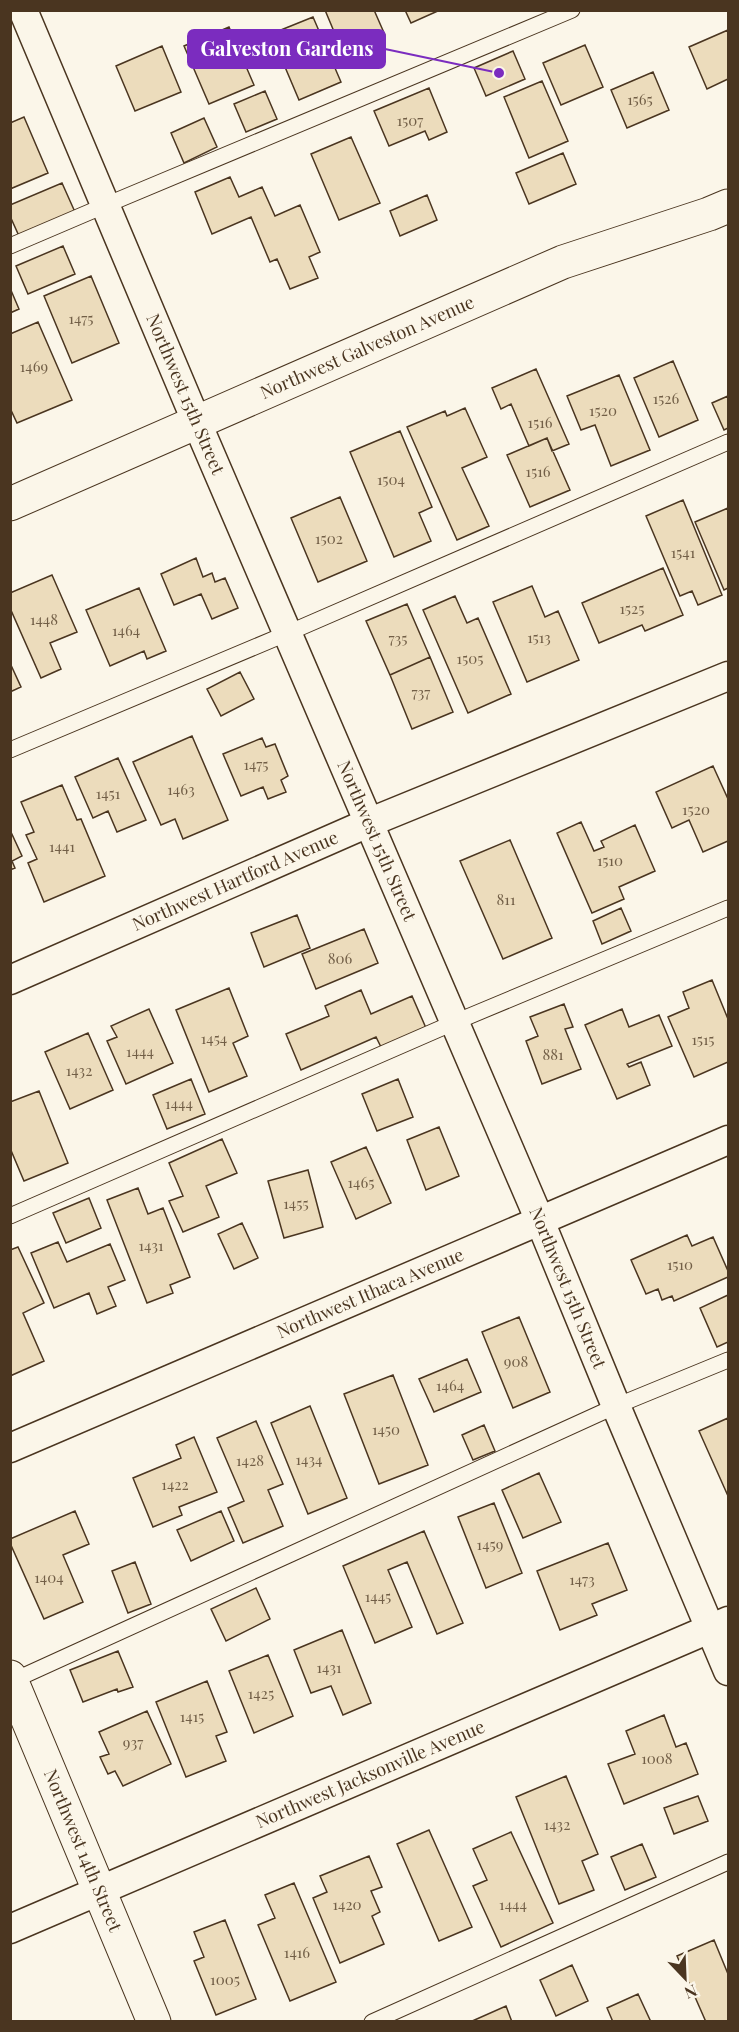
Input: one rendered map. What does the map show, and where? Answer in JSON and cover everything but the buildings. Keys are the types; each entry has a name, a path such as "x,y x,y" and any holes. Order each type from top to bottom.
{"street":[{"name":"Northwest 15th Street","path":"27,16 197,423 540,1221 616,1406 720,1625 729,1671"},
{"name":"Northwest Galveston Avenue","path":"10,504 563,262 729,206"},
{"name":"Northwest Hartford Avenue","path":"10,980 368,823 729,676"},
{"name":"Northwest Ithaca Avenue","path":"10,1448 729,1140"},
{"name":"Northwest Jacksonville Avenue","path":"10,1929 720,1625"},
{"name":"Northwest 14th Street","path":"11,1680 154,2022"}],"lane":[{"path":"10,246 572,10"},
{"path":"10,750 288,633 729,442"},
{"path":"10,1216 453,1023 729,908"},
{"path":"11,1680 616,1406 729,1360"},
{"path":"372,2022 729,1862"}],"place":[{"name":"Galveston Gardens","path":"499,73"}]}
